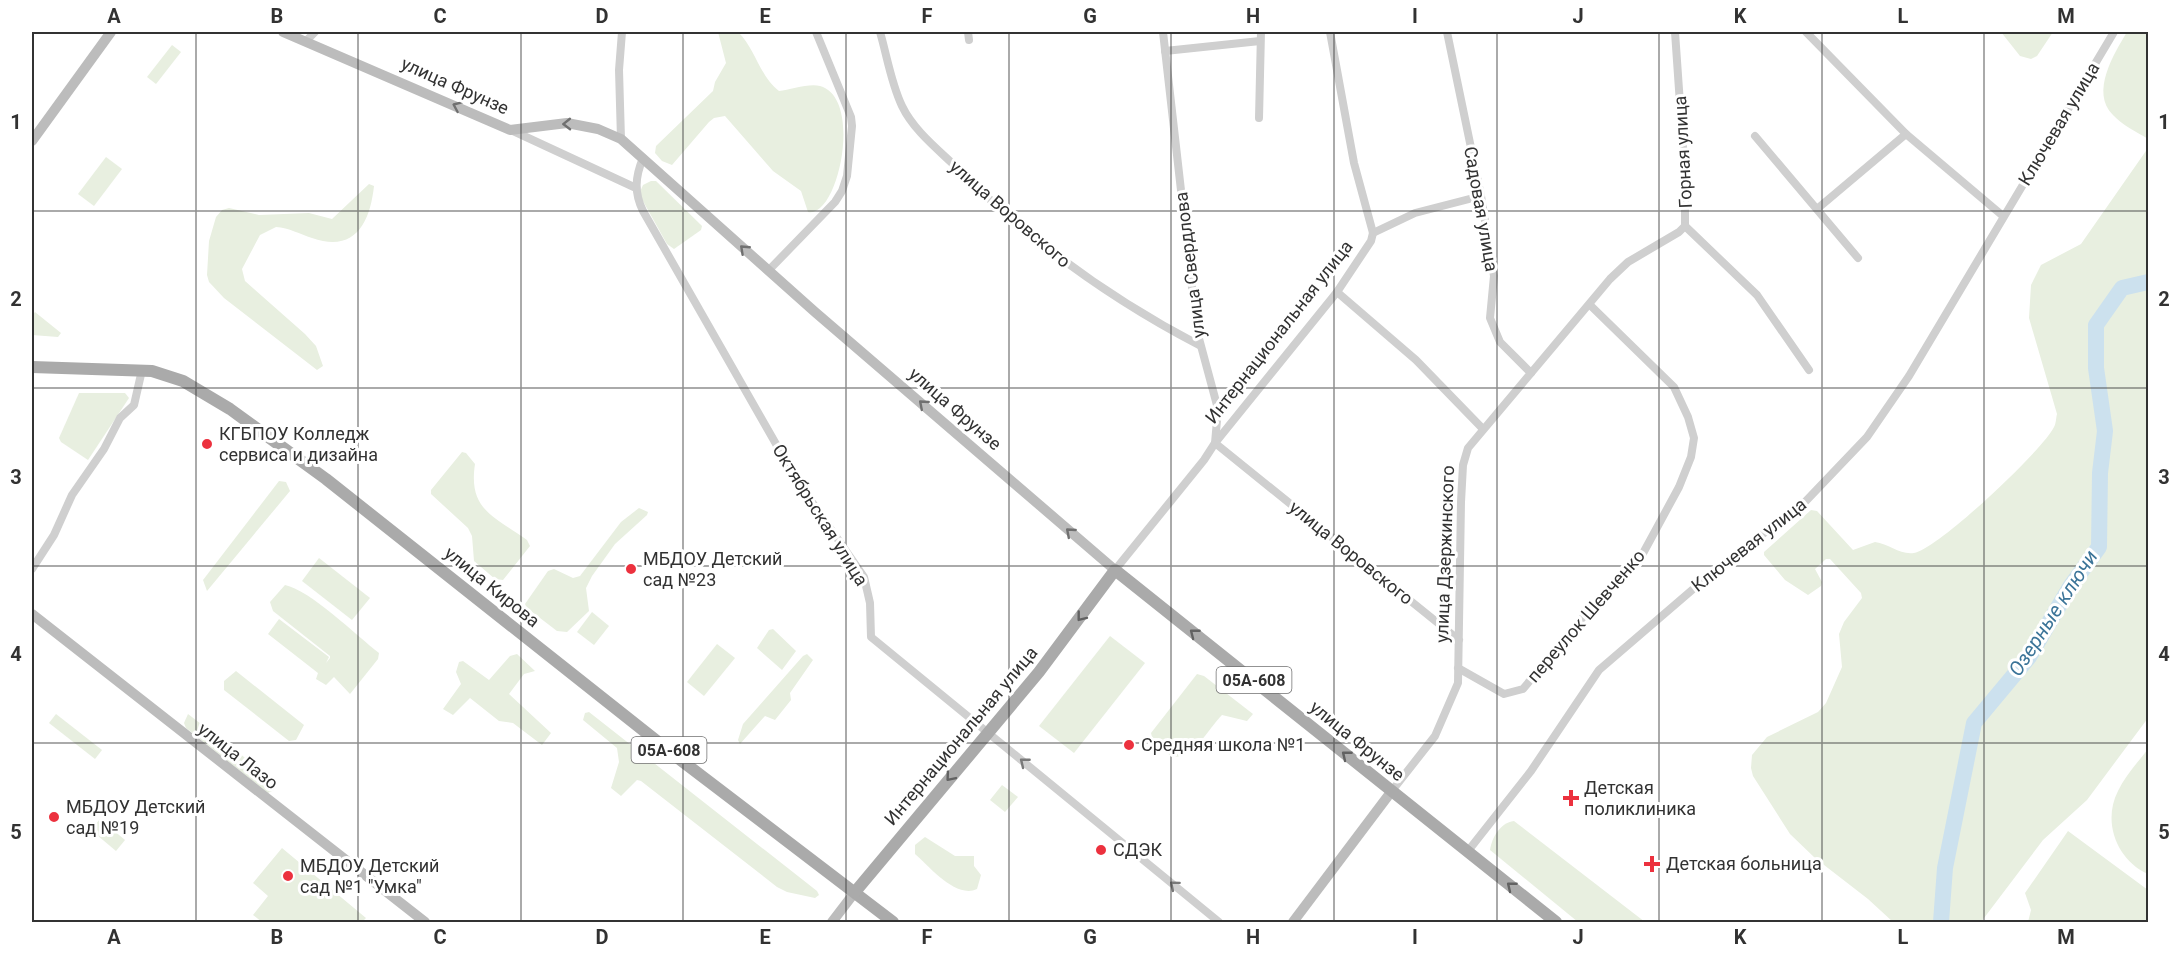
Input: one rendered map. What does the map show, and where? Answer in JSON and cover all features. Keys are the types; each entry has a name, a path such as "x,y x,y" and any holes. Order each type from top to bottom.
{"main road":[{"path":"32,141 111,32"},
{"name":"улица Фрунзе","path":"283,32 510,130 567,123 598,129 621,139 768,272 1115,570 1557,922"},
{"name":"улица Кирова","path":"32,367 142,370 183,381 230,410 287,451 682,761 893,922"},
{"name":"Интернациональная улица","path":"832,922 1039,672 1115,570"},
{"name":"улица Лазо","path":"32,614 419,921"},
{"name":"улица Дзержинского","path":"1293,922 1391,792"}],"street":[{"path":"306,41 315,32"},
{"path":"621,139 619,70 622,32"},
{"path":"768,272 828,211 843,191 847,176 852,137 851,117 816,32"},
{"name":"улица Воровского","path":"880,32 898,95 908,116 972,183 1061,260 1128,305 1199,345"},
{"name":"улица Свердлова","path":"1115,570 1188,481 1215,442 1218,409 1199,345 1163,32"},
{"name":"Интернациональная улица","path":"1215,442 1337,292 1369,244 1373,232 1354,163 1330,32"},
{"name":"Садовая улица","path":"1447,32 1481,196 1494,276 1490,318 1500,342 1531,373"},
{"name":"Горная улица","path":"1675,32 1685,176 1685,226 1757,295 1809,370"},
{"path":"1806,32 1906,134 2003,216"},
{"name":"Ключевая улица","path":"1468,851 1531,771 1599,670 1720,566 1804,503 1867,437 1896,396 2114,32"},
{"path":"1165,51 1261,36 1259,118"},
{"path":"510,130 636,188 637,172 643,159"},
{"path":"1817,209 1906,134"},
{"path":"1755,136 1858,258"},
{"name":"Октябрьская улица","path":"636,188 638,201 661,246 785,460 864,577 870,603 871,637 1219,922"},
{"path":"1373,232 1415,213 1481,196"},
{"name":"улица Дзержинского","path":"1391,792 1435,736 1458,683 1463,465 1468,448 1628,262 1679,232 1685,226"},
{"path":"1337,292 1416,360 1483,429"},
{"name":"переулок Шевченко","path":"1458,668 1504,694 1523,689 1584,616 1641,557 1679,487 1691,457 1694,438 1688,417 1674,387 1590,304"},
{"path":"32,569 54,535 72,495 104,449 120,418 134,405 142,370"},
{"name":"улица Воровского","path":"1215,442 1459,640"}],"green space":[{"path":"718,32 738,32 749,46 767,78 779,91 816,85 833,95 841,112 842,156 837,178 829,197 819,209 808,212 801,191 773,171 725,116 714,118 709,122 672,165 662,161 655,153 656,146 713,91 715,82 726,63"},
{"path":"2001,32 2053,32 2037,56 2031,59 2020,56"},
{"path":"2127,32 2148,32 2148,139 2117,119 2106,106 2104,84 2106,73"},
{"path":"172,45 181,52 156,84 147,77"},
{"path":"2148,148 2148,718 2087,800 2043,840 1981,922 1893,922 1868,899 1815,858 1790,834 1753,776 1752,755 1767,737 1818,712 1826,703 1842,667 1839,634 1844,622 1862,598 1861,593 1830,559 1826,559 1815,569 1822,582 1821,586 1808,595 1785,580 1764,555 1764,552 1811,510 1817,511 1853,550 1875,542 1914,553 1944,535 1966,517 2031,456 2054,427 2057,414 2029,318 2031,285 2041,265 2081,244"},
{"path":"106,157 122,169 94,206 78,194"},
{"path":"656,181 702,226 701,230 674,249 667,244 639,194 643,185"},
{"path":"369,184 374,186 372,199 369,212 358,232 349,238 327,242 276,227 260,235 242,269 245,281 316,346 323,366 317,370 224,298 209,282 207,275 209,241 216,217 222,210 229,208 259,215 309,213 332,219"},
{"path":"35,312 61,333 58,337 32,335 32,316"},
{"path":"79,393 125,393 129,398 88,460 61,442 59,438"},
{"path":"462,452 466,453 475,464 474,479 480,502 494,518 527,540 530,546 503,580 495,579 474,561 472,536 468,528 431,494 431,490"},
{"path":"279,481 286,482 290,491 207,591 203,580"},
{"path":"639,508 648,512 647,515 615,544 592,576 586,588 589,611 567,632 557,631 527,608 525,604 548,571 554,569 573,578 580,576 621,522"},
{"path":"319,558 370,598 352,620 302,581"},
{"path":"285,585 320,604 379,653 378,659 350,694 334,677 326,685 316,679 318,673 268,634 279,619 329,657 326,663 330,658 330,656 273,611 270,602"},
{"path":"592,612 609,626 594,645 577,632"},
{"path":"773,629 796,651 782,670 757,648 769,630"},
{"path":"1110,636 1145,663 1074,753 1039,726"},
{"path":"717,644 735,658 704,696 687,682"},
{"path":"517,654 535,671 524,674 509,694 551,733 542,745 513,723 499,721 470,698 453,715 443,709 461,684 456,672 459,662 463,661 489,680 510,656"},
{"path":"807,654 813,660 790,693 791,700 775,720 765,716 740,744 738,740 743,724"},
{"path":"236,671 304,725 296,740 289,741 224,690 224,681"},
{"path":"1197,674 1204,676 1253,714 1247,721 1222,715 1194,748 1188,753 1172,757 1153,741 1151,733"},
{"path":"589,712 817,891 819,895 815,898 787,892 777,887 641,781 637,780 621,796 611,788 619,762 617,748 583,720 585,713"},
{"path":"56,714 102,750 95,759 49,723"},
{"path":"188,714 278,783 274,790 268,793 186,728 184,723"},
{"path":"2148,749 2148,874 2137,868 2121,850 2115,839 2112,815 2113,803 2121,785"},
{"path":"1002,785 1018,797 1005,812 990,800"},
{"path":"100,819 125,840 116,851 91,830"},
{"path":"1514,821 1645,922 1578,922 1490,850 1498,831 1509,822"},
{"path":"2068,831 2148,890 2148,922 2028,922 2031,910 2025,893"},
{"path":"925,837 955,856 974,856 974,866 981,875 977,889 969,891 952,886 915,854 915,845"},
{"name":"МБДОУ Детский сад №1 \"Умка\"","path":"282,848 366,918 362,922 262,922 253,915 268,896 253,883"}],"waterway":[{"name":"Озерные ключи","path":"1941,922 1945,868 1974,723 2029,657 2070,587 2099,547 2100,473 2105,431 2096,368 2096,325 2122,288 2148,282"}],"place":[{"name":"КГБПОУ Колледж сервиса и дизайна","path":"207,444"},
{"name":"МБДОУ Детский сад №23","path":"631,569"},
{"name":"Средняя школа №1","path":"1129,745"},
{"name":"Детская поликлиника","path":"1571,798"},
{"name":"МБДОУ Детский сад №19","path":"54,817"},
{"name":"СДЭК","path":"1101,850"},
{"name":"Детская больница","path":"1652,864"},
{"name":"МБДОУ Детский сад №1 \"Умка\"","path":"288,876"}]}
